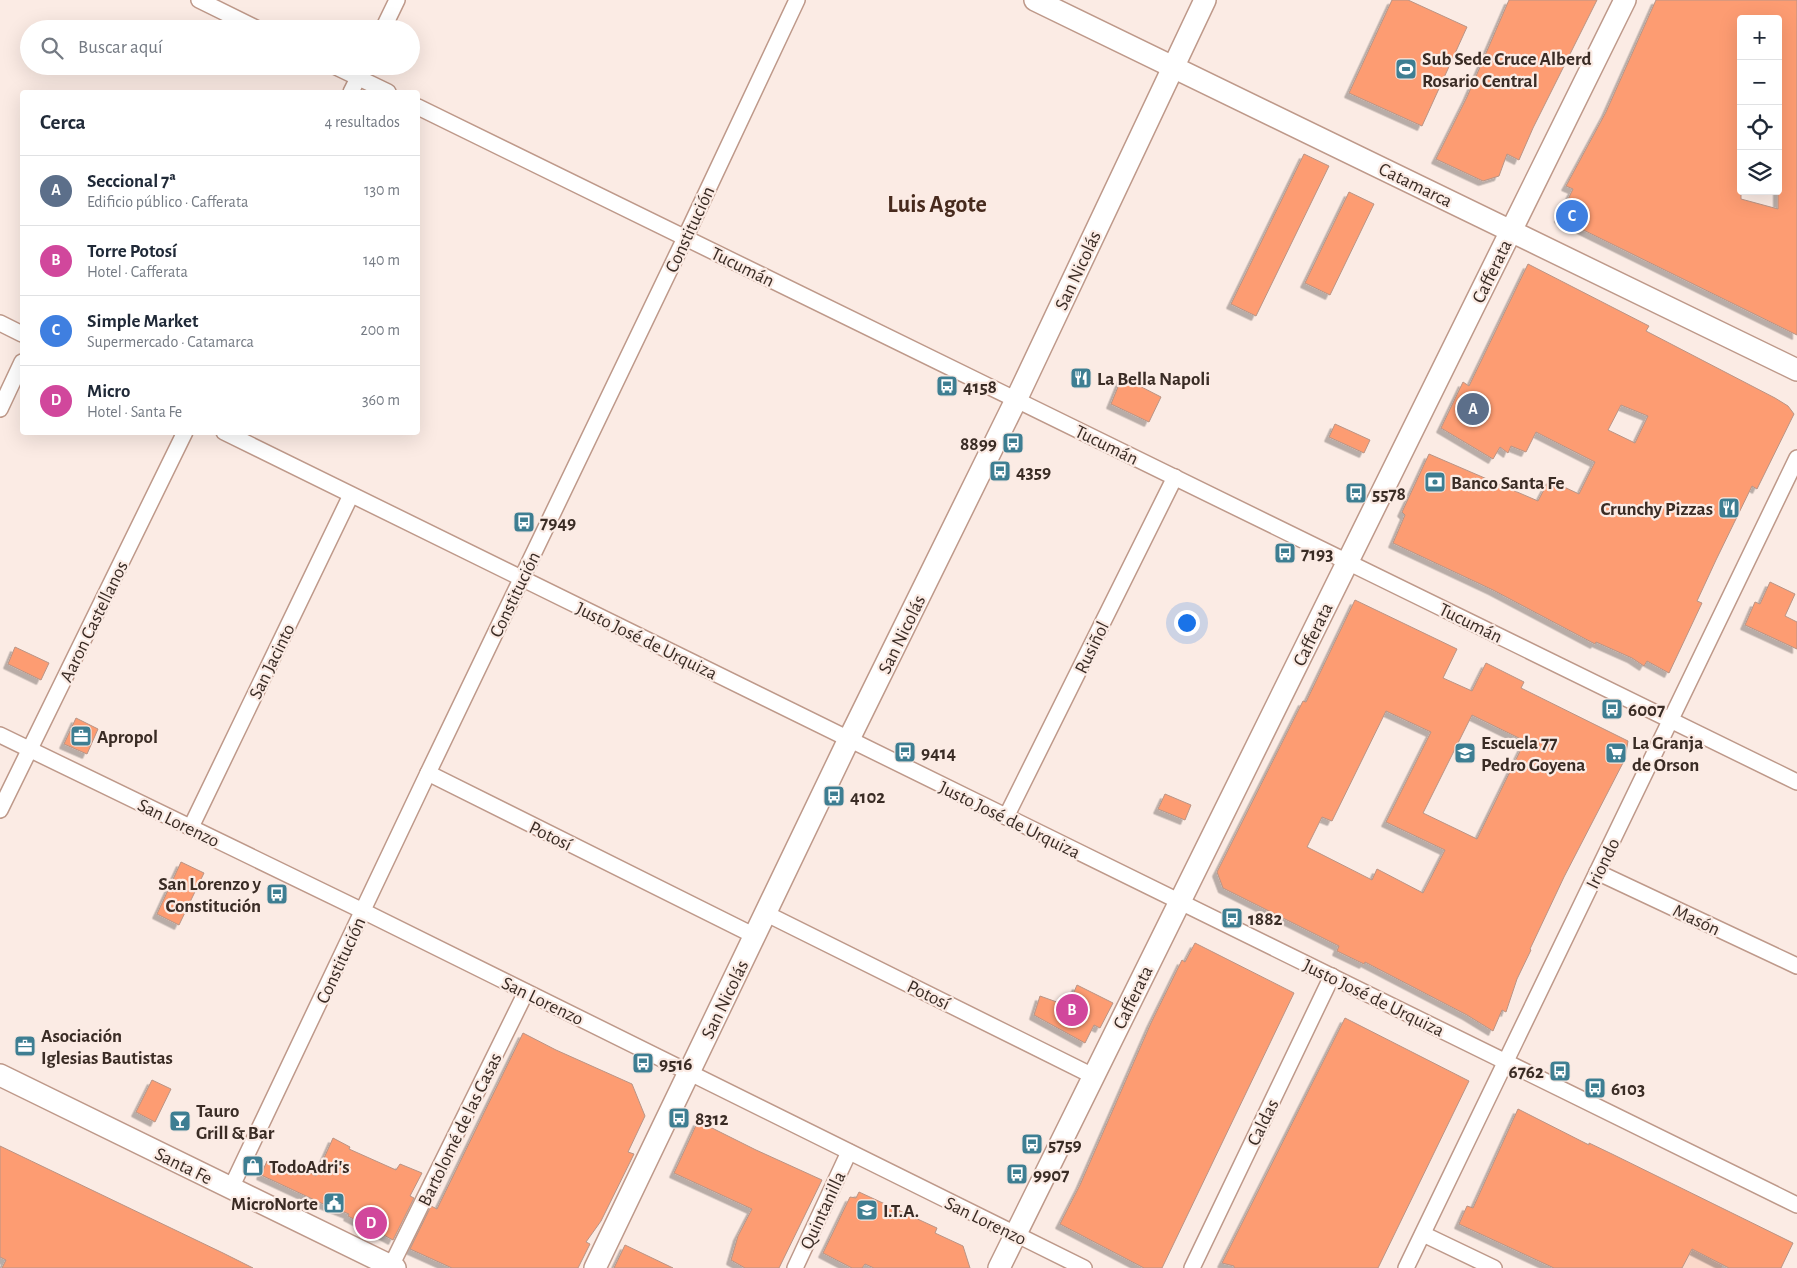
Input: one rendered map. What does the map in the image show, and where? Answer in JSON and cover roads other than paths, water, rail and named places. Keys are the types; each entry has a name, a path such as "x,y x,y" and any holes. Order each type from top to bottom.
{"main road":[{"name":"Catamarca","path":"1035,0 1797,370"},
{"name":"San Nicolás","path":"595,1268 849,739 1016,400 1206,0"},
{"name":"Cafferata","path":"999,1268 1625,0"},
{"name":"Santa Fe","path":"0,1075 393,1267"}],"street":[{"path":"199,0 240,20"},
{"path":"387,20 397,0"},
{"name":"Constitución","path":"231,1188 521,578 686,238 797,0"},
{"path":"353,90 360,75"},
{"path":"365,75 385,90"},
{"name":"Tucumán","path":"420,108 1797,782"},
{"path":"0,323 20,333"},
{"path":"0,409 20,366"},
{"name":"Aaron Castellanos","path":"0,810 184,435"},
{"name":"Justo José de Urquiza","path":"230,435 1797,1205"},
{"name":"Iriondo","path":"1406,1268 1797,458"},
{"name":"Rusiñol","path":"1006,817 1175,477"},
{"name":"San Jacinto","path":"191,827 351,495"},
{"name":"San Lorenzo","path":"0,735 363,911 1084,1268"},
{"name":"Potosí","path":"428,774 755,936"},
{"name":"Masón","path":"1597,872 1797,966"},
{"name":"Potosí","path":"765,913 1093,1076"},
{"name":"Caldas","path":"1192,1268 1332,976"},
{"name":"Bartolomé de las Casas","path":"393,1267 526,992"},
{"name":"Quintanilla","path":"795,1268 849,1152"},
{"path":"1423,1234 1494,1268"}],"place":[{"name":"Sub Sede Cruce Alberd Rosario Central","path":"1406,69"},
{"name":"Simple Market","path":"1572,216"},
{"name":"La Bella Napoli","path":"1081,378"},
{"name":"4158","path":"947,386"},
{"name":"Seccional 7ª","path":"1473,409"},
{"name":"8899","path":"1013,443"},
{"name":"4359","path":"1000,471"},
{"name":"Banco Santa Fe","path":"1435,482"},
{"name":"5578","path":"1356,493"},
{"name":"Crunchy Pizzas","path":"1729,508"},
{"name":"7949","path":"524,522"},
{"name":"7193","path":"1285,553"},
{"name":"6007","path":"1612,709"},
{"name":"Apropol","path":"81,736"},
{"name":"9414","path":"905,752"},
{"name":"Escuela 77 Pedro Goyena","path":"1465,753"},
{"name":"La Granja de Orson","path":"1616,753"},
{"name":"4102","path":"834,796"},
{"name":"San Lorenzo y Constitución","path":"277,894"},
{"name":"1882","path":"1232,918"},
{"name":"Torre Potosí","path":"1072,1010"},
{"name":"Asociación Iglesias Bautistas","path":"25,1046"},
{"name":"9516","path":"643,1063"},
{"name":"6762","path":"1560,1071"},
{"name":"6103","path":"1595,1088"},
{"name":"8312","path":"679,1118"},
{"name":"Tauro Grill & Bar","path":"180,1121"},
{"name":"5759","path":"1032,1144"},
{"name":"TodoAdri's","path":"253,1166"},
{"name":"9907","path":"1017,1174"},
{"name":"MicroNorte","path":"334,1203"},
{"name":"I.T.A.","path":"867,1210"},
{"name":"Micro","path":"371,1223"}],"district":[{"name":"Luis Agote","path":"937,204"}]}
